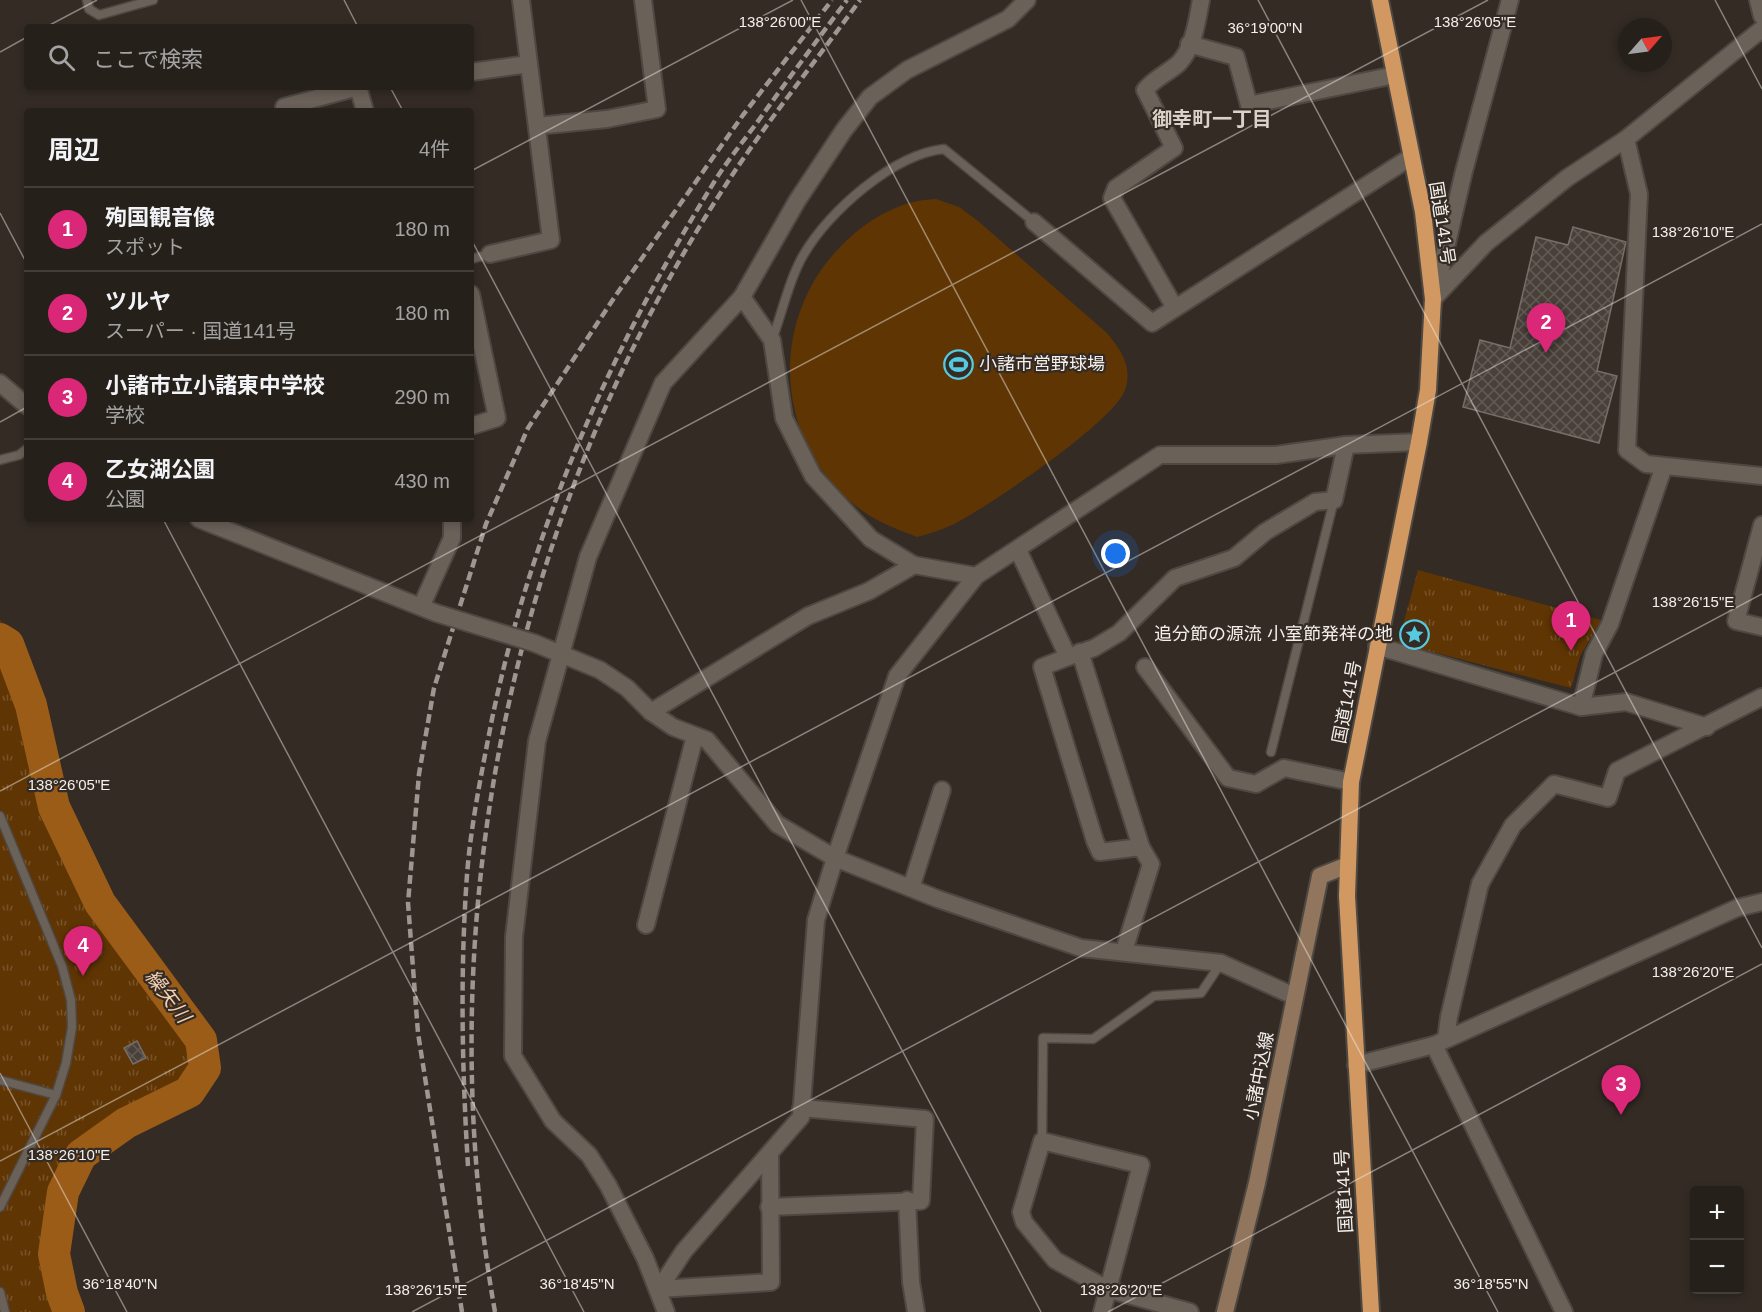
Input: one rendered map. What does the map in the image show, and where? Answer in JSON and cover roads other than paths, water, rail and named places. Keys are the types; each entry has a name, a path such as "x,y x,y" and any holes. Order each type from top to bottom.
{"highway":[{"name":"国道141号","path":"1371,1312 1356,1065 1348,865 1352,782 1428,390 1434,299 1423,212 1380,0"}],"main road":[{"name":"小諸中込線","path":"1225,1312 1257,1183 1320,876 1348,865"}],"street":[{"path":"490,254 551,240 521,0"},
{"path":"537,126 607,119 657,109 643,0"},
{"path":"666,1312 659,1289 608,1185 589,1155 553,1121 513,1056 514,937 537,741 588,557 663,383 742,297 796,201 844,130 870,98 907,70 1008,19 1027,0"},
{"path":"1175,308 1112,198 1116,188 1174,148 1145,90 1152,81 1179,63 1190,44 1201,0"},
{"path":"1434,299 1464,171 1510,0"},
{"path":"1758,0 1762,16"},
{"path":"1434,299 1486,243 1567,178 1626,139 1762,29"},
{"path":"1190,44 1236,57 1249,105 1395,75"},
{"path":"474,72 529,64"},
{"path":"284,108 347,90"},
{"path":"359,90 364,108"},
{"path":"1626,139 1639,194 1628,450 1646,464 1762,476"},
{"path":"1034,222 1152,323 1411,157"},
{"path":"742,297 772,340 784,418 813,476 871,539 914,565 976,576"},
{"path":"474,308 497,418 474,425"},
{"path":"0,383 24,403"},
{"path":"659,1289 684,1251 801,1117 816,920 835,858 897,676 976,576 1160,455 1276,455 1346,445 1419,442"},
{"path":"1141,847 1100,852 1042,667 1074,655 1119,633 1176,578 1234,558 1265,532 1315,502 1334,500 1346,445"},
{"path":"1581,707 1594,654 1611,624 1664,466"},
{"path":"207,522 429,610 563,653 600,670 627,688 651,712 673,727 707,740 777,824 835,858 911,888 1081,948 1221,963 1294,996"},
{"path":"429,610 452,538 452,522"},
{"path":"1762,525 1736,621 1762,627"},
{"path":"1018,550 1074,655 1141,847 1151,864 1124,951"},
{"path":"651,712 808,616 869,591 914,565"},
{"path":"1377,646 1581,707 1626,702 1707,727"},
{"path":"1145,667 1228,778 1256,784 1284,768 1352,782"},
{"path":"1564,1312 1440,1042 1480,884 1513,825 1554,784 1608,798 1617,771 1762,697"},
{"path":"646,925 695,736"},
{"path":"911,888 942,790"},
{"path":"1356,1065 1440,1042 1737,908 1762,902"},
{"path":"769,1207 921,1201 925,1119 801,1108"},
{"path":"1102,1312 1107,1289 1142,1165 1042,1141 1021,1212 1024,1222 1055,1260 1107,1289 1190,1312"},
{"path":"659,1289 771,1282 770,1153"},
{"path":"907,1200 911,1282 916,1312"}],"lane":[{"path":"87,0 89,9 99,15 153,0"},
{"path":"772,340 804,254 839,208 875,178 931,150 944,149 1034,222"},
{"path":"474,258 490,254"},
{"path":"0,460 19,455 24,451"},
{"path":"1270,752 1334,500"},
{"path":"0,816 62,966 71,1000 70,1036 56,1095 0,1207"},
{"path":"1042,1141 1042,1038 1094,1039 1154,996 1201,993 1221,963"},
{"path":"0,1080 56,1095"},
{"path":"0,1292 5,1312"}],"waterway":[{"name":"繰矢川","path":"0,639 8,644 31,705 54,807 100,903 201,1040 205,1068 189,1092 126,1123 81,1155 63,1192 54,1254 62,1293 69,1312"}],"railway":[{"path":"462,1312 418,1033 408,903 419,774 434,688 486,524 528,428 616,295 743,115 832,0"},
{"path":"468,1166 463,1057 463,984 469,856 477,797 492,719 509,647 530,576 553,507 580,439 642,307 716,179 847,0"},
{"path":"495,1312 476,1165 472,1018 481,871 504,725 540,583 590,444 652,310 727,183 775,113 860,0"}],"place":[{"name":"ツルヤ","path":"1546,353"},
{"name":"小諸市営野球場","path":"958,364"},
{"name":"追分節の源流 小室節発祥の地","path":"1414,634"},
{"name":"殉国観音像","path":"1571,651"},
{"name":"乙女湖公園","path":"83,976"},
{"name":"小諸市立小諸東中学校","path":"1621,1115"}],"district":[{"name":"御幸町一丁目","path":"1212,119"}]}
